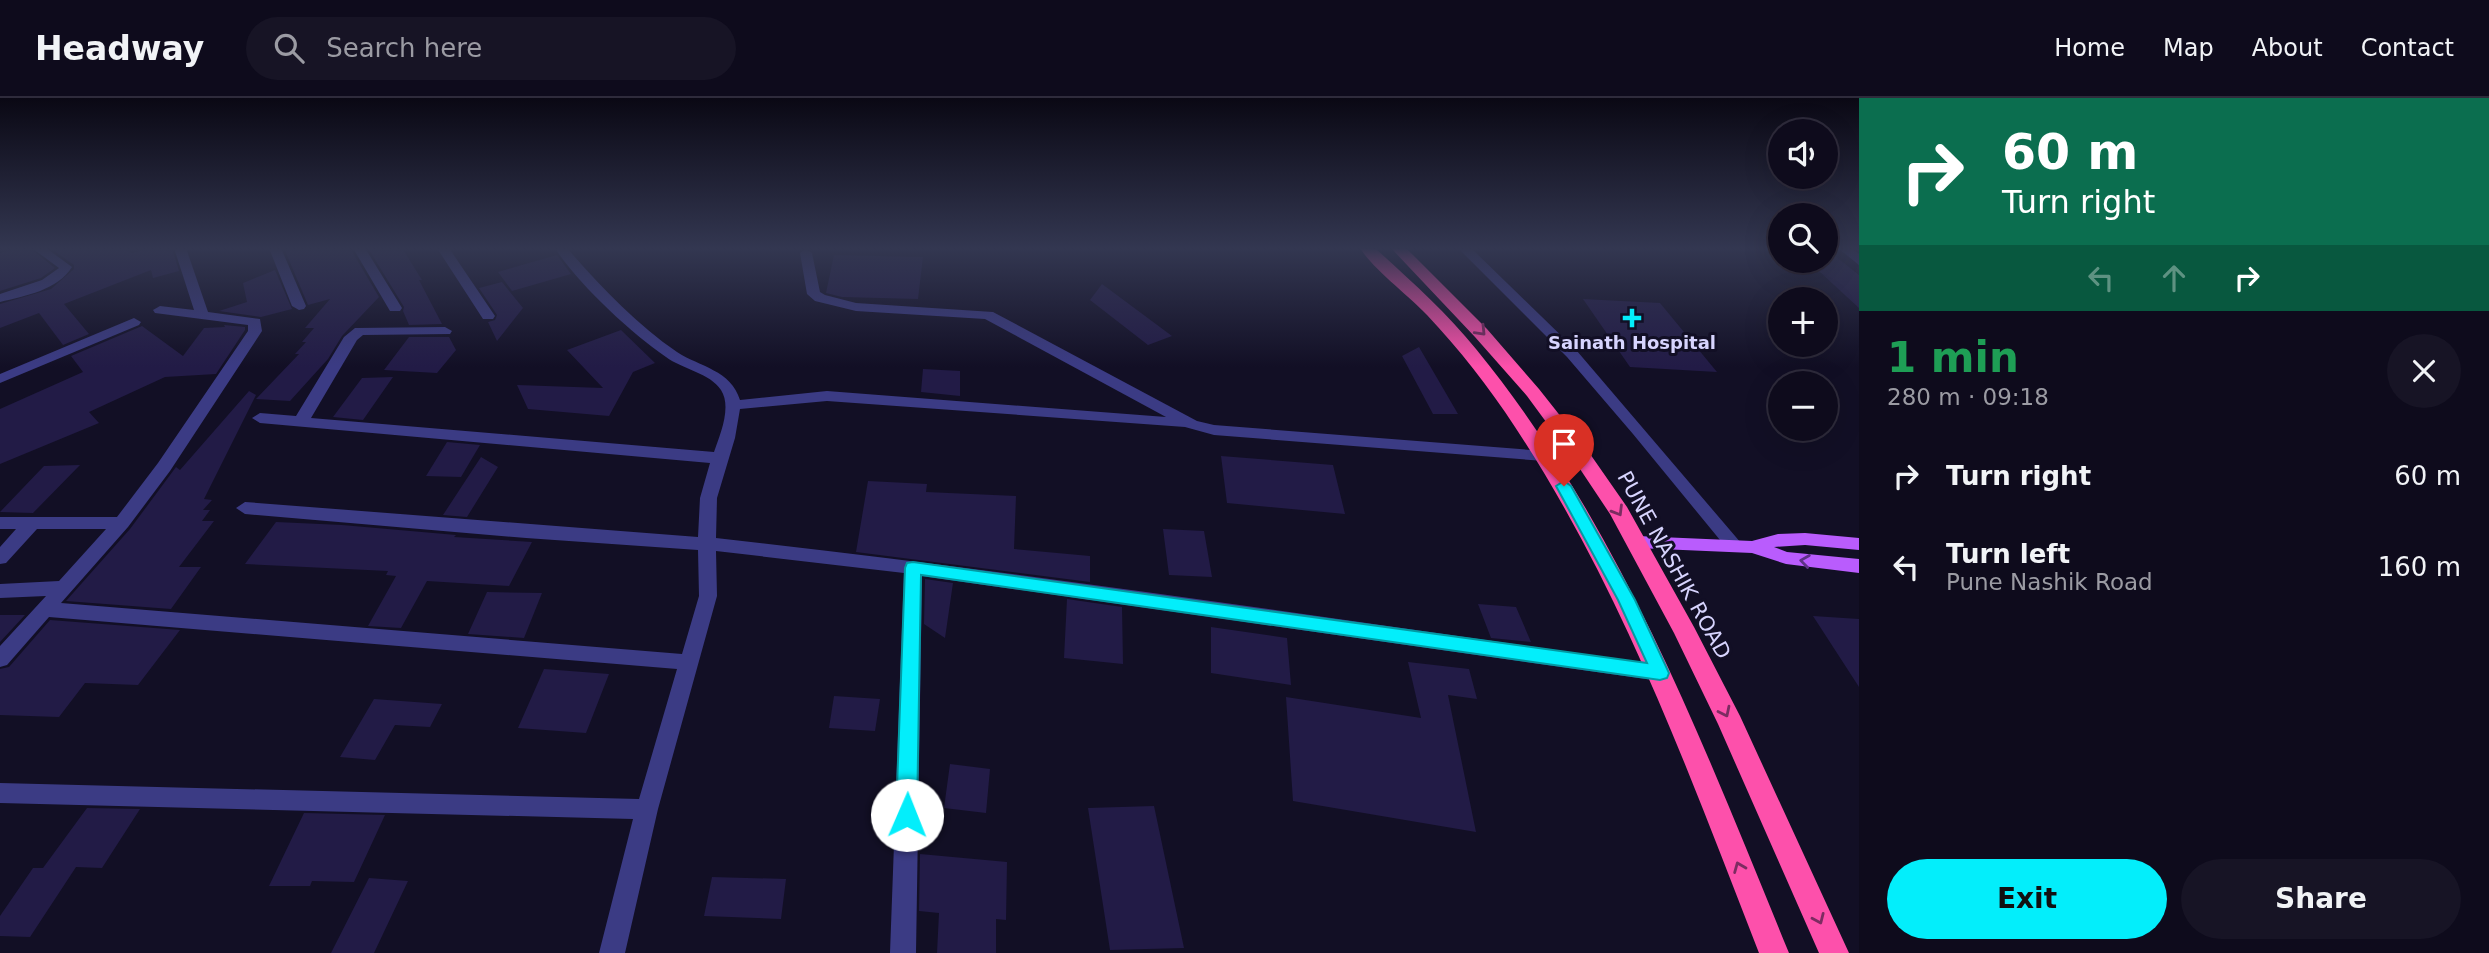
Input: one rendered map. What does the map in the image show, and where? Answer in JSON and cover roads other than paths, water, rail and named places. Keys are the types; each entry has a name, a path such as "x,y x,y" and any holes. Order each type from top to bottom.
{"highway":[{"path":"1409,288 1470,354 1544,456 1610,568 1660,673 1774,953"},
{"name":"PUNE NASHIK ROAD","path":"1438,288 1496,346 1546,407 1605,489 1696,650 1751,764 1834,953"}],"main road":[{"path":"1744,547 1770,540 1787,539 1859,544"},
{"path":"1636,542 1744,547 1786,558 1859,565"}],"street":[{"path":"0,298 30,288"},
{"path":"193,288 203,316"},
{"path":"292,288 299,306"},
{"path":"383,288 395,308"},
{"path":"469,288 488,316"},
{"path":"597,288 615,308 654,342 674,357 720,381 730,391 733,405 732,424 707,501 706,526 711,567 708,596 648,809 612,953"},
{"path":"813,288 814,294 820,299 856,307 988,315 1191,424"},
{"path":"1509,288 1744,547"},
{"path":"0,659 122,523 164,467 255,331 255,322 160,310"},
{"path":"0,379 134,323"},
{"path":"301,421 346,344 360,331 445,331"},
{"path":"733,405 827,396 1191,424 1214,429 1544,456"},
{"path":"260,418 719,458"},
{"path":"244,508 526,533 709,544 913,568 1660,673"},
{"path":"0,523 122,523"},
{"path":"0,558 32,523"},
{"path":"903,953 913,568"},
{"path":"0,591 64,588"},
{"path":"43,609 458,647 688,662"},
{"path":"0,793 648,809"}],"place":[{"name":"Sainath Hospital","path":"1632,318"}]}
